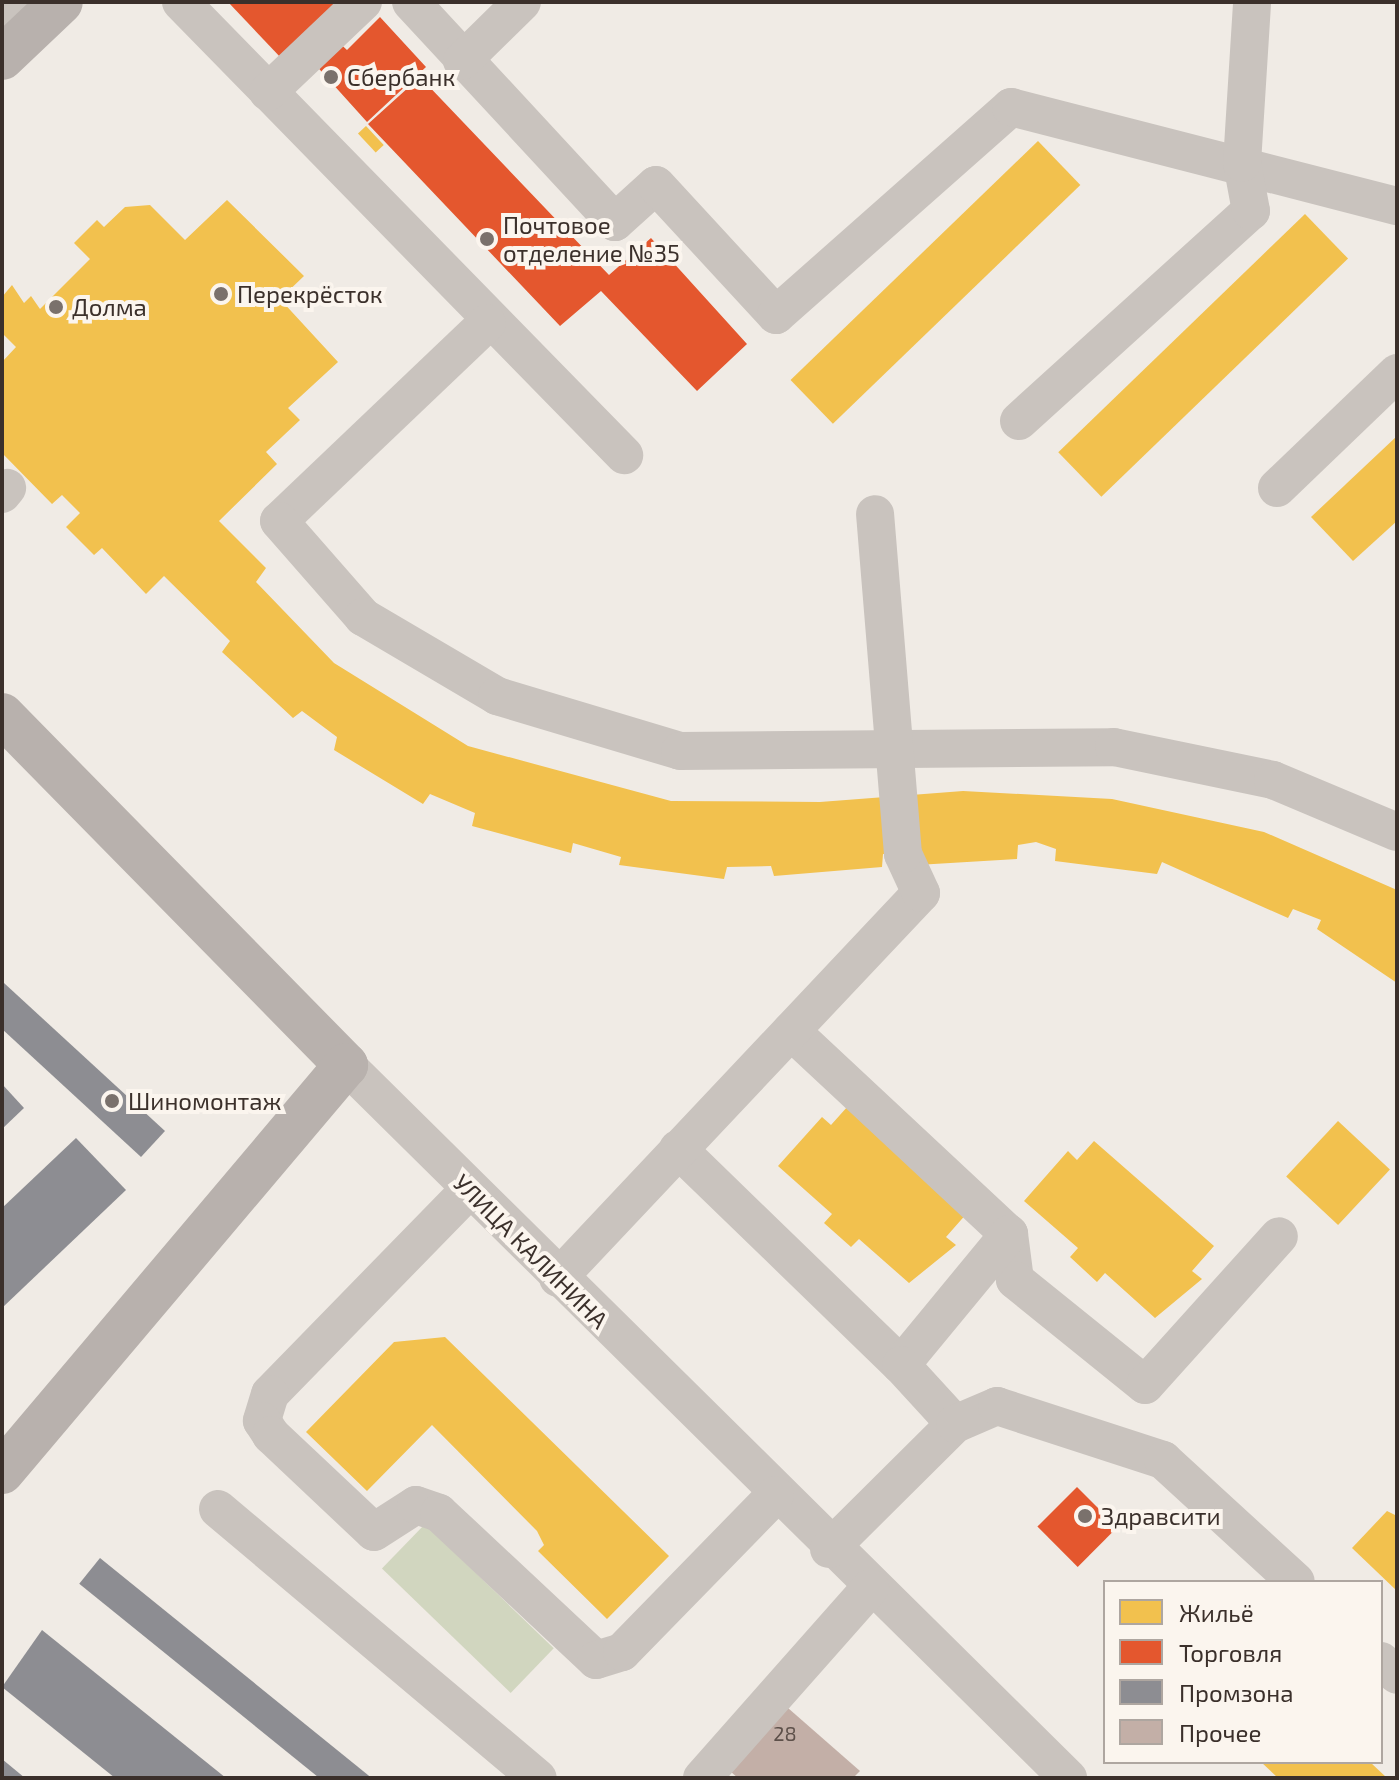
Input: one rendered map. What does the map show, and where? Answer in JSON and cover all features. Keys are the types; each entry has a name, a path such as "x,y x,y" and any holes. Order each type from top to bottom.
{"main road":[{"name":"УЛИЦА КАЛИНИНА","path":"2,715 346,1065"},
{"path":"2,1472 346,1065"}],"street":[{"path":"181,2 487,323 624,455"},
{"path":"268,92 363,2"},
{"path":"411,2 462,61 615,222 656,185 776,315 1011,107 1242,163 1397,206"},
{"path":"462,61 522,2"},
{"path":"1019,421 1251,211 1242,163 1252,2"},
{"path":"487,323 279,521 363,617 497,696 680,751 1114,747 1273,780 1397,832"},
{"path":"1277,488 1397,373"},
{"path":"558,1278 921,893 903,854 890,747 875,514"},
{"path":"791,1031 1009,1234 1015,1280 1145,1385 1279,1236"},
{"name":"УЛИЦА КАЛИНИНА","path":"346,1065 829,1549 1068,1778"},
{"path":"678,1149 901,1365 955,1424"},
{"path":"470,1189 270,1394 262,1421 271,1435 374,1532 416,1505 439,1513 596,1660 622,1652 775,1495"},
{"path":"901,1365 1009,1234"},
{"path":"829,1549 955,1424 997,1406 1163,1460 1294,1580"},
{"path":"218,1509 538,1778"},
{"path":"702,1778 870,1588"}],"green space":[{"path":"425,1524 554,1648 511,1693 382,1569"}],"building: Жильё":[{"path":"366,126 384,145 376,153 358,134"},
{"path":"1038,141 1080,185 833,424 791,380"},
{"path":"227,200 304,276 280,299 338,362 288,408 300,420 266,452 277,464 219,521 266,568 256,582 334,663 468,746 671,801 820,802 963,791 1112,799 1264,832 1397,890 1397,983 1317,929 1321,920 1293,909 1288,918 1162,862 1157,874 1055,861 1056,849 1036,842 1018,845 1017,859 917,865 917,854 883,854 882,867 774,876 771,866 727,867 724,879 619,865 621,857 573,843 571,853 472,826 475,813 430,794 423,804 334,750 337,737 302,711 293,718 222,652 230,641 164,576 146,594 102,548 94,555 66,527 80,513 62,495 52,504 2,453 2,362 16,347 2,333 2,297 12,285 24,303 31,296 40,309 90,259 74,243 97,220 104,227 125,207 150,205 185,240"},
{"path":"1305,214 1348,259 1101,497 1058,452"},
{"path":"1397,436 1397,521 1353,561 1311,517"},
{"path":"848,1106 968,1212 946,1237 956,1245 909,1283 859,1239 851,1247 824,1223 832,1214 778,1166 822,1117 831,1125"},
{"path":"1338,1121 1390,1169 1338,1225 1286,1177"},
{"path":"1094,1141 1214,1246 1192,1271 1202,1279 1155,1318 1105,1273 1097,1282 1070,1257 1078,1248 1024,1201 1068,1151 1077,1160"},
{"path":"445,1337 669,1556 607,1619 538,1551 544,1545 537,1531 432,1425 367,1491 306,1432 394,1342"},
{"path":"1387,1511 1397,1516 1397,1591 1352,1548"},
{"path":"1263,1764 1372,1764 1387,1778 1278,1778"}],"building: Торговля":[{"path":"228,2 343,2 282,59"},
{"path":"380,17 426,67 367,122 312,61 335,39 347,50"},
{"path":"420,77 609,275 651,238 747,344 697,391 601,291 560,326 368,124"},
{"path":"1077,1487 1117,1527 1078,1567 1037,1527"}],"building: Промзона":[{"path":"4,983 165,1131 141,1157 2,1029"},
{"path":"2,1084 24,1108 2,1129"},
{"path":"76,1138 126,1190 2,1308 2,1208"},
{"path":"100,1558 372,1778 319,1778 79,1584"},
{"path":"42,1630 226,1778 115,1778 2,1687"},
{"path":"2,1759 25,1778 2,1778"}],"building: Прочее":[{"path":"780,1701 860,1771 853,1778 738,1778 724,1766"}],"place":[{"name":"Сбербанк","path":"331,77"},
{"name":"Почтовое отделение №35","path":"487,239"},
{"name":"Перекрёсток","path":"221,294"},
{"name":"Долма","path":"56,307"},
{"name":"Шиномонтаж","path":"112,1101"},
{"name":"Здравсити","path":"1085,1516"}]}
